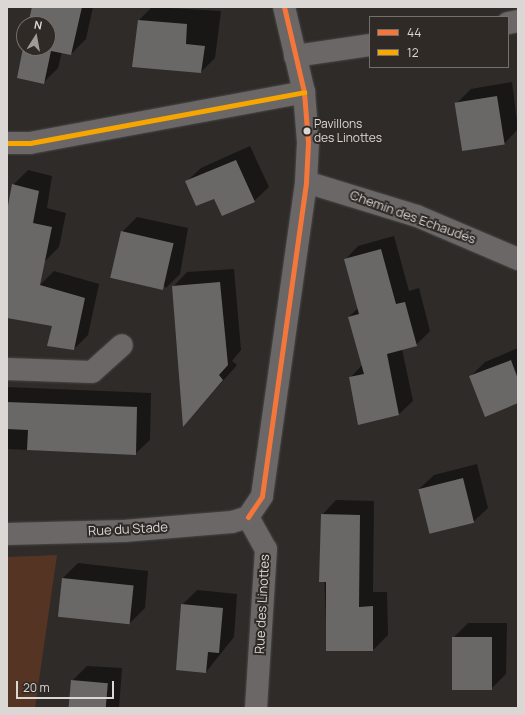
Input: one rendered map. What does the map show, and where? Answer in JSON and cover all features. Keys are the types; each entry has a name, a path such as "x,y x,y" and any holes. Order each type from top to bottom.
{"street":[{"path":"248,517 262,496 306,182 308,142 304,92 284,7"},
{"path":"295,56 369,45"},
{"path":"7,144 30,144 304,92"},
{"name":"Chemin des Echaudés","path":"306,182 417,216 518,259"},
{"path":"7,369 92,372 122,346"},
{"name":"Rue du Stade","path":"7,534 124,531 232,522 248,517"},
{"name":"Rue des Linottes","path":"248,517 266,549 256,708"}],"shaded area":[{"path":"57,555 35,708 7,708 7,557"}],"building":[{"path":"32,7 82,7 71,55 56,52 56,16 30,16"},
{"path":"138,20 187,24 186,44 205,46 201,73 132,67"},
{"path":"21,56 50,56 44,84 17,78"},
{"path":"497,96 505,144 462,151 455,103"},
{"path":"236,160 255,202 222,216 214,199 196,206 185,181"},
{"path":"12,184 39,191 33,223 52,227 40,285 85,298 74,350 47,346 52,326 7,318 7,211"},
{"path":"121,231 174,243 163,290 110,278"},
{"path":"381,249 396,304 405,302 417,346 387,354 399,415 358,425 349,377 364,374 348,317 359,314 344,259"},
{"path":"220,282 228,365 219,375 223,380 183,427 172,286"},
{"path":"511,360 518,379 518,403 485,417 469,376"},
{"path":"7,402 137,407 136,455 27,450 28,430 7,429"},
{"path":"463,478 474,523 429,534 418,489"},
{"path":"321,514 360,515 359,607 373,606 373,651 326,651 326,582 319,582"},
{"path":"62,578 134,586 130,624 58,617"},
{"path":"181,604 223,608 219,653 208,652 206,673 176,670"},
{"path":"452,637 492,637 492,690 452,690"},
{"path":"71,680 108,683 106,708 69,708"}],"transit line":[{"name":"44","path":"248,517 262,496 306,182 308,142 304,92 284,7"},
{"name":"12","path":"7,143 30,143 304,92"}],"place":[{"name":"Pavillons des Linottes","path":"307,131"}]}
